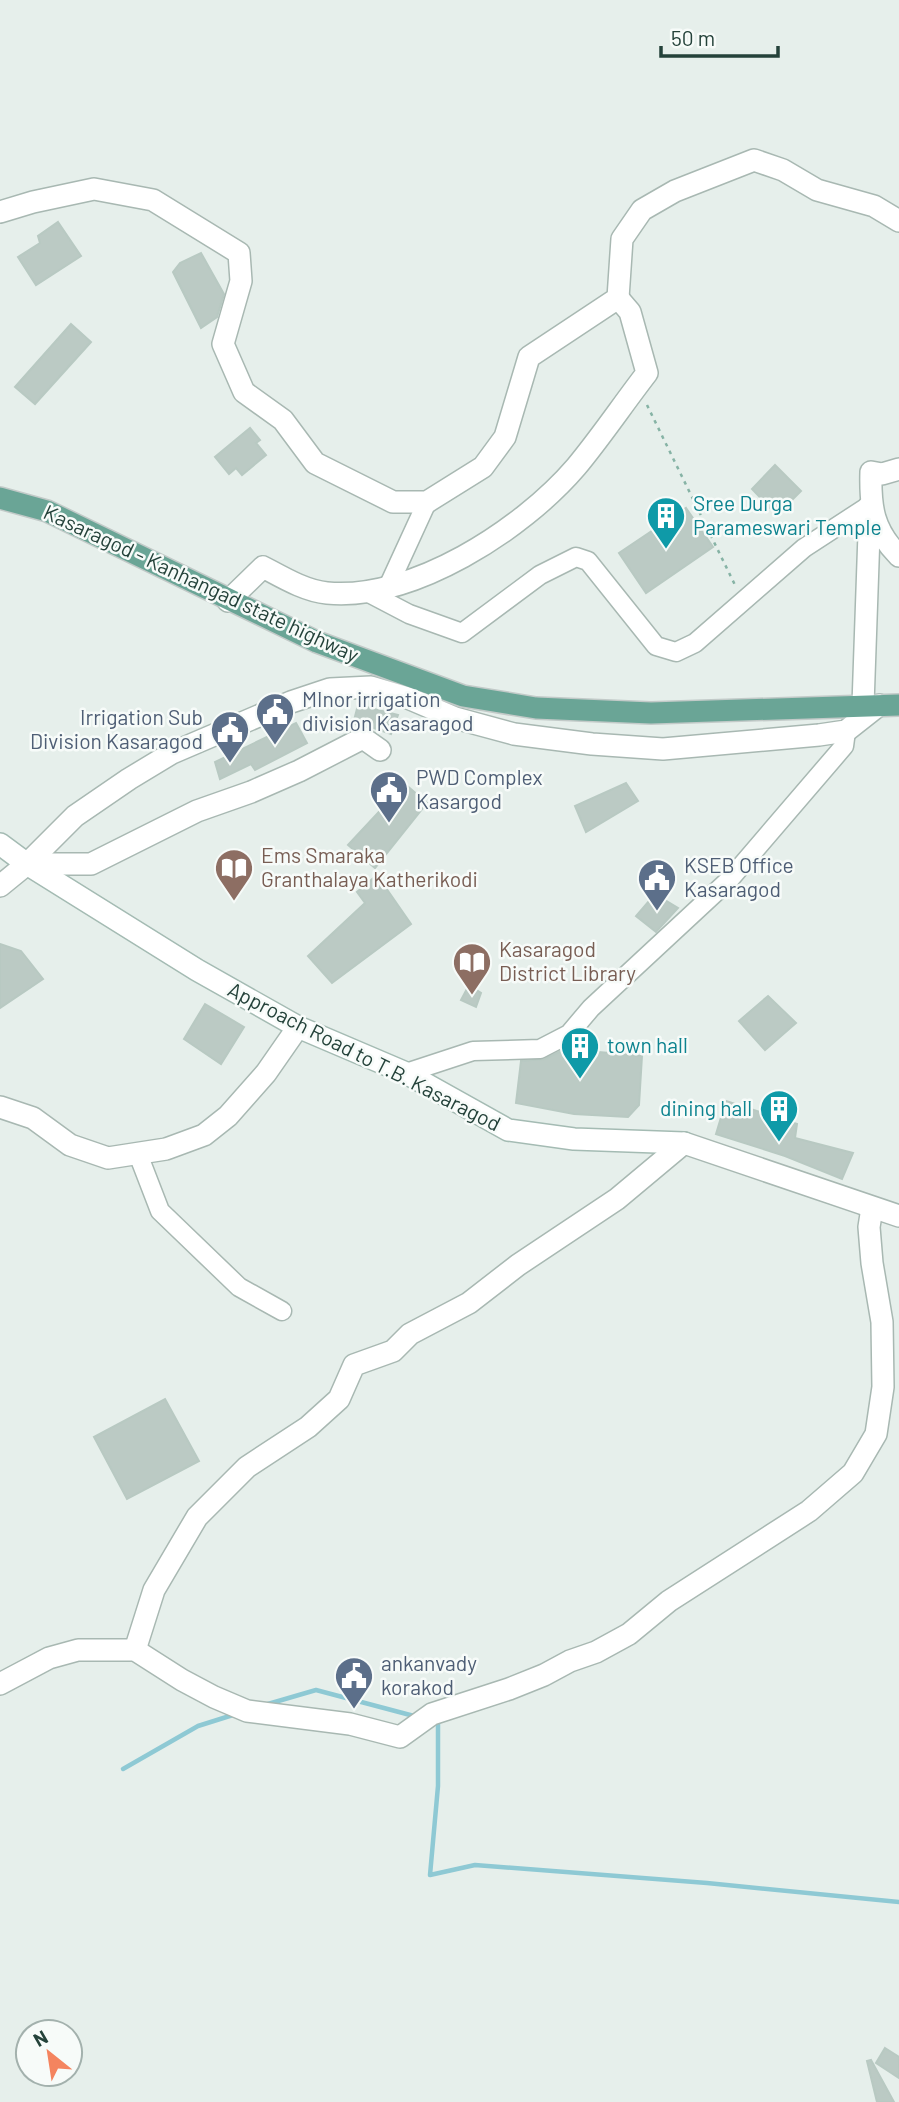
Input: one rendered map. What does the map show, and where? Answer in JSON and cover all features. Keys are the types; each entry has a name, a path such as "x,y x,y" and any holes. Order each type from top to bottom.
{"main road":[{"name":"Kasaragod - Kanhangad state highway","path":"0,498 47,511 317,642 463,696 536,708 651,713 880,705"}],"street":[{"path":"228,601 262,567 292,582 325,593 367,592 420,579 467,555 545,498 576,467 646,373 630,312 618,298 622,239 642,210 675,191 754,160 783,170 817,190 874,206 899,221"},
{"path":"0,212 94,189 153,200 239,253 241,281 223,344 244,392 283,420 315,463 393,502 427,502 483,467 505,437 528,357 618,298"},
{"path":"0,886 27,864 75,816 129,779 172,754 291,702 330,689 372,687 408,698 455,718 514,734 592,744 663,749 819,736 846,731 880,705 870,505 872,472 882,474 899,469"},
{"path":"388,587 427,502"},
{"path":"367,592 409,614 462,633 540,575 576,557 588,561 656,646 676,652 695,643 804,548 870,505"},
{"path":"870,505 885,542 899,556"},
{"path":"406,1073 473,1051 540,1049 569,1034 591,1008 730,879 844,746 846,731"},
{"path":"27,864 91,864 197,811 299,771 363,738 380,750"},
{"name":"Approach Road to T.B. Kasaragod","path":"0,845 197,970 298,1027 406,1073 508,1130 574,1139 684,1143 899,1216"},
{"path":"0,1107 33,1118 70,1145 108,1158 166,1149 204,1135 228,1116 266,1073 298,1027"},
{"path":"135,1650 154,1590 197,1517 247,1467 309,1427 339,1399 354,1364 393,1351 410,1334 469,1303 518,1265 617,1199 684,1143"},
{"path":"138,1154 160,1211 239,1287 282,1311"},
{"path":"0,1684 49,1658 79,1650 135,1650 192,1685 247,1711 350,1724 400,1737 432,1714 520,1684 596,1652 629,1634 669,1601 810,1511 853,1473 871,1444 876,1434 883,1387 882,1322 869,1227 872,1208"}],"path":[{"path":"638,385 742,600"}],"building":[{"path":"58,222 81,256 36,285 18,257 40,243 38,236"},
{"path":"201,253 224,294 217,317 201,328 173,272 180,263"},
{"path":"71,324 91,342 35,404 15,387"},
{"path":"250,428 260,440 256,443 266,455 242,475 236,468 229,474 215,457"},
{"path":"775,465 801,491 777,515 752,489"},
{"name":"Sree Durga Parameswari Temple","path":"686,508 713,547 646,593 619,553"},
{"path":"358,705 398,715 391,734 353,724"},
{"name":"MInor irrigation division Kasaragod","path":"296,723 307,743 255,770 251,764 220,779 215,762"},
{"path":"626,783 638,801 586,832 575,806"},
{"name":"PWD Complex Kasargod","path":"405,784 427,803 375,868 348,845"},
{"path":"377,875 411,924 332,983 308,956 365,903 357,892"},
{"name":"KSEB Office Kasaragod","path":"655,894 678,908 656,932 636,916"},
{"path":"0,944 21,951 43,979 0,1008"},
{"name":"Kasaragod District Library","path":"469,985 481,993 476,1007 461,1000"},
{"path":"768,996 796,1023 765,1050 739,1021"},
{"path":"205,1004 244,1027 221,1064 184,1039"},
{"name":"town hall","path":"565,1049 642,1056 639,1105 628,1117 574,1114 516,1103 521,1061 545,1059"},
{"name":"dining hall","path":"726,1101 797,1124 795,1138 853,1153 842,1179 785,1156 716,1134"},
{"path":"165,1399 199,1461 127,1499 94,1437"},
{"path":"885,2048 899,2057 899,2078 876,2063"},
{"path":"871,2060 894,2102 877,2102 867,2061"}],"waterway":[{"path":"268,1704 316,1690 414,1716"},
{"path":"123,1769 198,1726 236,1714"},
{"path":"433,1722 438,1723 438,1786 430,1875 475,1865 707,1883 899,1902"}],"place":[{"name":"Sree Durga Parameswari Temple","path":"666,550"},
{"name":"MInor irrigation division Kasaragod","path":"275,746"},
{"name":"Irrigation Sub Division Kasaragod","path":"230,764"},
{"name":"PWD Complex Kasargod","path":"389,824"},
{"name":"Ems Smaraka Granthalaya Katherikodi","path":"234,902"},
{"name":"KSEB Office Kasaragod","path":"657,912"},
{"name":"Kasaragod District Library","path":"472,996"},
{"name":"town hall","path":"580,1080"},
{"name":"dining hall","path":"779,1143"},
{"name":"ankanvady korakod","path":"354,1710"}]}
